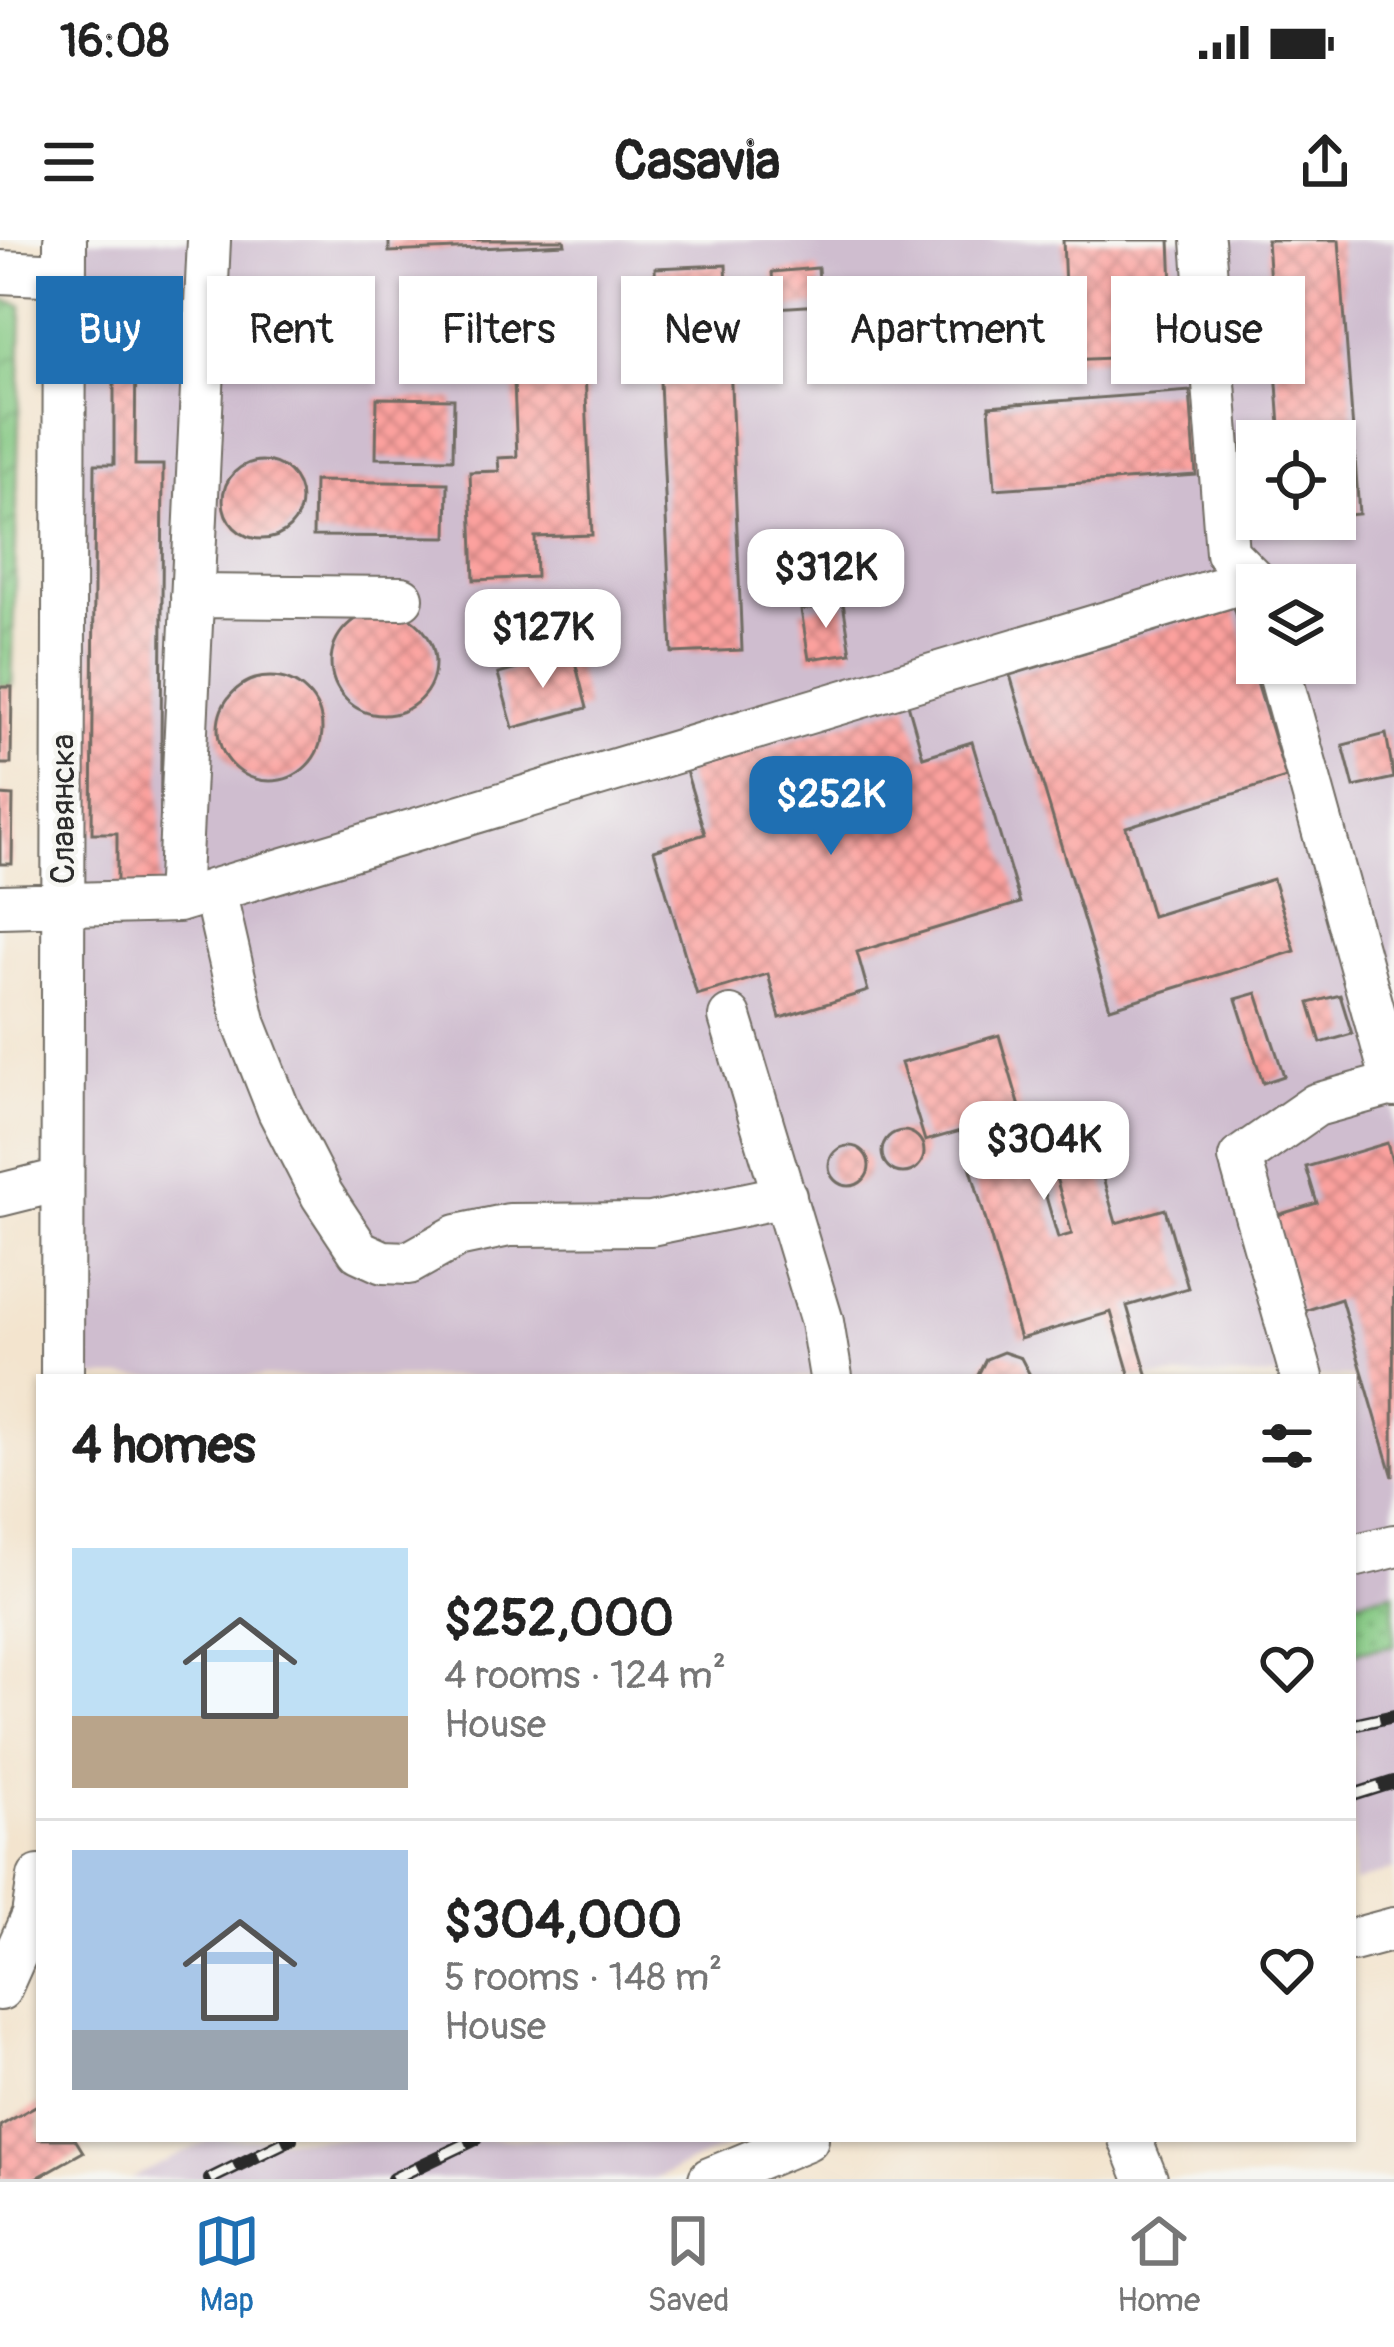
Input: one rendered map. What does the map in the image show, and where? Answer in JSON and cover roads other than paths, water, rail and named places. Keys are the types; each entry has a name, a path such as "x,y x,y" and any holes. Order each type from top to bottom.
{"street":[{"path":"209,240 192,596 196,896 279,1111 322,1195 359,1251 383,1262 409,1263 457,1235 508,1225 651,1224 785,1196"},
{"path":"1203,240 1227,553 1237,564"},
{"path":"0,272 65,257"},
{"name":"Славянска","path":"62,1374 65,257"},
{"path":"0,906 196,896 1236,591"},
{"path":"192,596 402,598"},
{"path":"1282,684 1393,1085 1316,1106 1240,1158 1301,1374"},
{"path":"730,1017 822,1322 831,1374"},
{"path":"0,1195 60,1180"},
{"path":"1356,1555 1394,1546"},
{"path":"0,1989 33,1915 36,1896"},
{"path":"710,2179 800,2142"},
{"path":"1131,2142 1146,2179"}],"railway":[{"path":"1356,1724 1394,1716"},
{"path":"1356,1794 1394,1782"},
{"path":"210,2179 285,2142"},
{"path":"393,2179 470,2142"}]}
